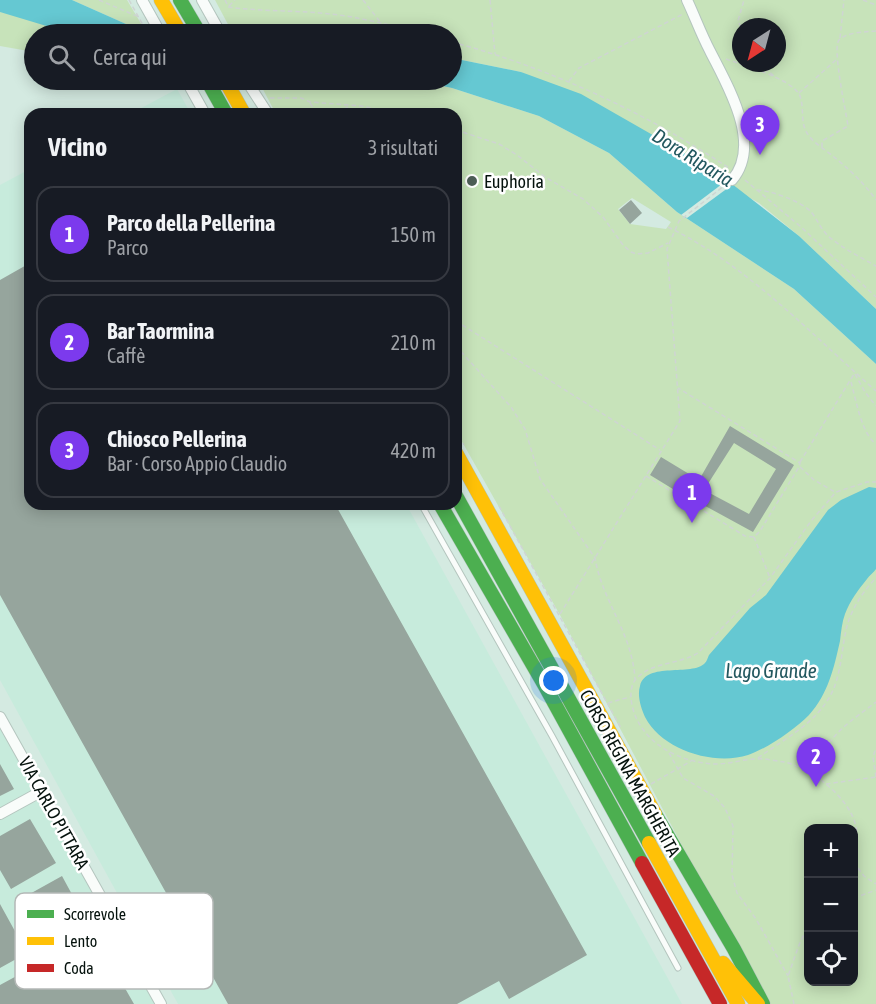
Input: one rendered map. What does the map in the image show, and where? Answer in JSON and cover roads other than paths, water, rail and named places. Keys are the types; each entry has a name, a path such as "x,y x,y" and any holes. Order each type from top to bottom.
{"main road":[{"path":"161,0 175,24"},
{"path":"183,5 194,24"},
{"path":"213,90 223,108"},
{"path":"231,90 241,108"},
{"name":"CORSO REGINA MARGHERITA","path":"462,464 546,621 687,872 734,949 763,1004"},
{"name":"CORSO REGINA MARGHERITA","path":"462,507 738,1004"},
{"name":"CORSO REGINA MARGHERITA","path":"443,510 545,686 720,1004"},
{"path":"704,943 758,1004"}],"street":[{"path":"142,0 149,24"},
{"path":"204,4 215,24"},
{"path":"689,5 733,98 744,131 742,161 735,177"},
{"path":"192,90 202,108"},
{"path":"249,90 256,108"},
{"path":"252,90 264,108"},
{"name":"VIA CARLO PITTARA","path":"0,717 99,893"},
{"path":"0,814 42,791"},
{"name":"VIA CARLO PITTARA","path":"153,989 161,1004"}],"lane":[{"path":"424,510 552,736 678,968"}],"water":[{"path":"0,0 72,0 126,24 40,24 0,12"},
{"path":"462,60 521,72 581,94 714,170 799,236 876,309 876,364 794,289 677,212 609,153 539,116 458,90 462,90"},
{"name":"Lago Grande","path":"869,487 876,488 876,569 857,591 847,609 833,671 816,707 772,743 756,752 735,758 705,757 676,746 663,738 653,729 642,710 639,690 644,678 660,671 690,669 705,663 709,655 750,608 766,595 828,510 841,500"}],"place":[{"name":"Chiosco Pellerina","path":"760,155"},
{"name":"Euphoria","path":"472,181"},
{"name":"Parco della Pellerina","path":"692,523"},
{"name":"Bar Taormina","path":"816,787"}],"water label":[{"name":"Dora Riparia","path":"693,157"}]}
